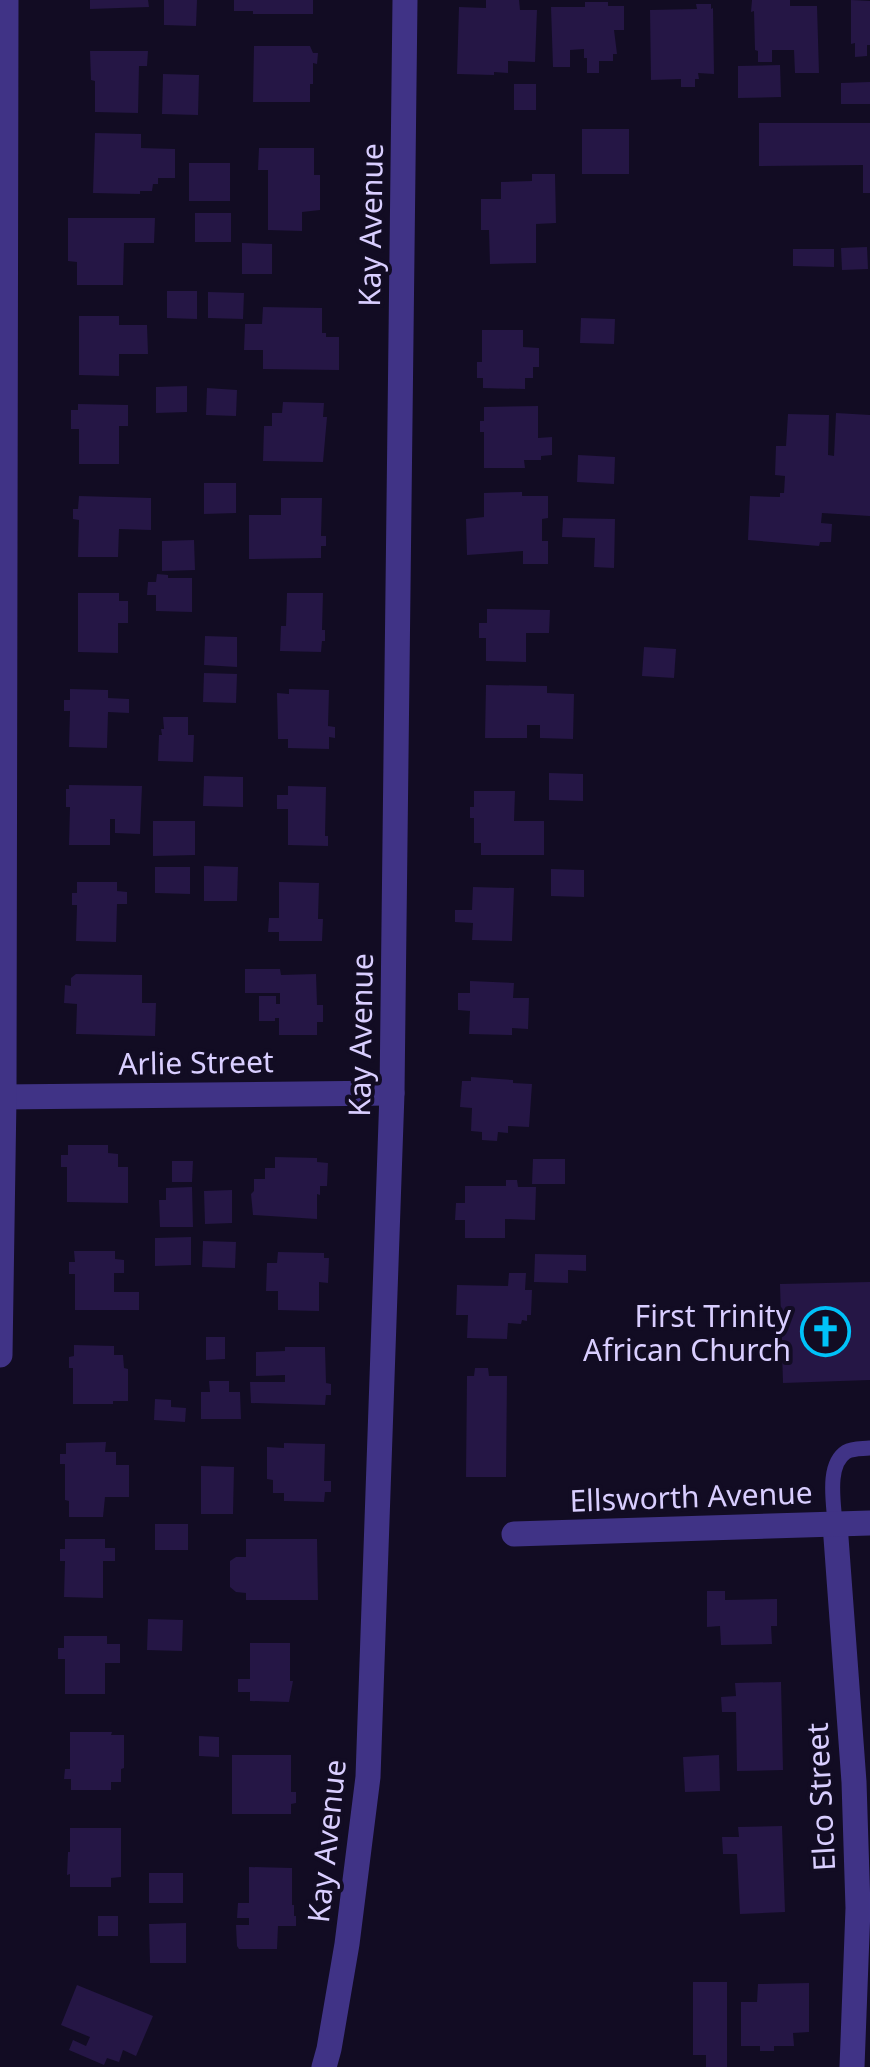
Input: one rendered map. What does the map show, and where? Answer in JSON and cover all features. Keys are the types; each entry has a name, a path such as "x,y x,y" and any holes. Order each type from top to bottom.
{"street":[{"path":"0,1355 6,0"},
{"name":"Kay Avenue","path":"324,2067 347,1944 368,1777 392,1093 405,0"},
{"name":"Arlie Street","path":"2,1097 392,1093"},
{"name":"Elco Street","path":"835,1524 854,1782 858,1908 852,2067"},
{"name":"Ellsworth Avenue","path":"514,1534 870,1524"}],"lane":[{"path":"835,1524 834,1472 838,1460 849,1450 870,1448"}],"building":[{"path":"90,0 148,0 149,7 90,9"},
{"path":"164,0 197,0 196,26 164,25"},
{"path":"234,0 313,0 313,14 234,11"},
{"path":"486,0 519,0 520,10 537,10 535,62 508,61 508,73 457,74 459,7 486,8"},
{"path":"752,0 790,0 790,6 817,6 819,73 795,73 794,50 772,50 772,62 758,62"},
{"path":"851,0 870,1 867,56 855,57 855,43 851,44"},
{"path":"585,2 624,6 624,30 614,30 617,54 613,54 613,61 599,61 599,73 587,73 584,49 570,50 570,67 553,67 551,7 585,7"},
{"path":"696,4 711,4 713,8 714,74 698,73 695,87 681,87 681,79 651,80 650,10 697,9"},
{"path":"254,46 310,46 313,53 318,53 317,64 313,63 310,102 253,102"},
{"path":"90,51 148,51 147,66 139,66 138,113 95,112"},
{"path":"780,65 781,97 738,98 738,66"},
{"path":"163,74 199,75 198,115 162,114"},
{"path":"870,82 870,104 841,104 841,83"},
{"path":"514,84 536,84 536,110 514,110"},
{"path":"759,123 870,123 870,193 863,193 863,165 759,166"},
{"path":"582,129 629,129 629,174 582,174"},
{"path":"95,133 141,134 141,148 175,149 175,178 158,178 152,191 140,194 93,193"},
{"path":"259,148 314,148 314,175 320,175 320,210 302,212 302,231 268,230 268,170 258,170"},
{"path":"189,163 230,163 230,201 189,201"},
{"path":"532,174 555,174 556,223 536,224 536,263 490,264 489,230 481,230 481,199 501,199 501,182 532,181"},
{"path":"195,213 231,213 231,242 195,242"},
{"path":"68,218 155,218 154,243 124,243 123,285 77,285 77,262 68,261"},
{"path":"242,243 272,244 272,274 242,274"},
{"path":"867,247 868,269 842,270 841,248"},
{"path":"793,249 834,249 834,267 793,266"},
{"path":"167,291 197,291 197,319 167,318"},
{"path":"208,292 244,293 243,319 208,318"},
{"path":"263,307 322,308 322,333 339,337 339,370 263,369 263,350 244,350 245,324 262,324"},
{"path":"79,316 119,316 119,325 147,325 148,354 119,354 119,376 79,375"},
{"path":"581,318 615,319 614,344 580,343"},
{"path":"482,330 523,330 523,347 539,348 539,367 533,367 533,378 525,378 525,389 483,388 483,378 477,378 477,362 482,362"},
{"path":"187,386 187,412 156,413 156,387"},
{"path":"207,388 237,390 236,416 206,415"},
{"path":"283,402 324,403 323,417 327,417 323,462 263,461 264,426 272,426 272,413 282,413"},
{"path":"78,404 128,405 128,426 119,426 119,464 79,464 79,429 71,429 71,410 78,410"},
{"path":"538,406 538,438 552,437 552,455 524,460 525,468 484,468 484,432 480,432 480,421 484,421 484,407"},
{"path":"836,413 870,415 870,516 822,513 821,523 832,524 831,542 820,542 819,546 748,540 750,496 780,497 784,493 785,476 775,475 776,446 786,446 788,414 829,415 828,455 834,456"},
{"path":"578,455 615,457 614,484 577,482"},
{"path":"204,483 236,483 236,513 204,514"},
{"path":"522,492 522,496 548,496 542,541 548,541 548,564 523,564 523,551 467,555 466,519 484,517 484,493"},
{"path":"79,496 151,498 151,530 119,529 118,557 78,557 79,520 73,519 73,509 78,509"},
{"path":"281,498 322,498 321,536 326,536 326,546 321,546 321,558 249,559 249,515 281,515"},
{"path":"563,518 615,519 614,568 594,567 595,538 562,537"},
{"path":"194,540 195,570 162,571 162,541"},
{"path":"157,574 192,578 192,612 156,611 156,595 147,595 148,582 156,582"},
{"path":"78,593 119,593 119,601 128,601 128,623 118,623 118,653 78,652"},
{"path":"287,593 323,593 325,641 321,652 280,651"},
{"path":"487,609 550,610 549,633 526,633 526,662 486,661 486,638 479,638 479,623 487,623"},
{"path":"205,636 237,637 237,667 204,665"},
{"path":"644,647 676,649 674,678 642,676"},
{"path":"204,673 237,674 236,703 203,702"},
{"path":"486,685 547,686 547,693 574,694 573,739 540,738 540,725 527,725 527,738 485,738"},
{"path":"70,689 108,690 108,698 129,699 129,713 108,712 107,748 69,747 70,711 64,711 64,700 70,700"},
{"path":"289,689 329,690 328,726 335,727 335,738 329,737 329,749 288,748 288,739 278,739 277,693 289,694"},
{"path":"163,717 188,717 188,735 194,735 193,762 158,761"},
{"path":"549,773 583,774 583,801 549,800"},
{"path":"204,776 243,777 243,807 203,806"},
{"path":"69,785 142,786 140,834 115,833 115,819 110,819 110,845 69,845"},
{"path":"288,786 326,787 328,846 288,845 288,809 277,809 277,795 288,795"},
{"path":"474,791 515,791 514,821 544,821 544,855 481,855 481,843 474,843 474,818 470,818"},
{"path":"153,821 195,821 195,855 153,856"},
{"path":"204,866 238,867 237,901 204,901"},
{"path":"155,867 190,867 190,894 155,893"},
{"path":"551,869 584,870 584,897 551,896"},
{"path":"77,882 117,882 117,891 127,892 127,904 117,904 116,942 76,941 77,905 72,905 72,893 77,893"},
{"path":"279,882 319,883 322,941 279,941 279,932 268,932 269,918 279,918"},
{"path":"473,887 514,888 512,941 472,940 473,923 455,922 455,910 472,910"},
{"path":"245,969 280,969 281,975 316,974 317,1005 323,1005 323,1022 317,1022 317,1035 279,1035 279,1018 259,1021 259,996 276,996 276,1004 280,1004 280,993 245,993"},
{"path":"76,974 142,975 142,1003 156,1003 155,1036 76,1034 77,1004 64,1003 65,985 71,986 71,978"},
{"path":"470,981 514,983 513,998 529,998 528,1029 512,1028 512,1035 469,1034 470,1011 458,1010 458,993 470,993"},
{"path":"471,1077 532,1084 529,1127 508,1126 508,1133 498,1132 497,1141 482,1140 482,1132 471,1131 472,1108 460,1107 462,1081 471,1081"},
{"path":"68,1145 108,1145 108,1153 118,1154 118,1167 128,1167 128,1203 67,1202 67,1167 61,1167 61,1155 68,1155"},
{"path":"275,1157 317,1158 317,1162 328,1163 327,1186 320,1186 320,1195 317,1194 317,1219 253,1215 254,1179 265,1179 265,1168 275,1168"},
{"path":"533,1159 565,1159 565,1184 532,1184"},
{"path":"172,1161 193,1161 192,1182 172,1182"},
{"path":"506,1180 517,1180 518,1187 536,1187 535,1220 505,1219 505,1238 465,1238 465,1220 455,1220 456,1203 465,1203 465,1186 506,1186"},
{"path":"192,1187 193,1227 160,1227 159,1200 166,1200 166,1188"},
{"path":"232,1190 232,1223 205,1224 204,1191"},
{"path":"191,1237 191,1265 155,1266 155,1238"},
{"path":"203,1241 236,1242 235,1268 202,1267"},
{"path":"74,1251 115,1251 115,1259 124,1260 124,1273 114,1273 114,1292 139,1292 139,1310 75,1310 75,1274 69,1274 69,1262 75,1262"},
{"path":"278,1252 324,1253 324,1258 329,1258 328,1283 319,1282 319,1311 278,1310 278,1291 266,1291 267,1263 277,1263"},
{"path":"535,1254 586,1255 586,1271 568,1270 568,1283 534,1282"},
{"path":"509,1273 526,1273 525,1290 532,1290 531,1315 521,1324 508,1323 507,1339 467,1338 468,1315 456,1315 457,1285 508,1286"},
{"name":"First Trinity African Church","path":"870,1282 870,1380 783,1383 780,1284"},
{"path":"206,1337 225,1337 225,1359 206,1360"},
{"path":"74,1345 114,1346 114,1355 123,1355 124,1368 128,1369 128,1401 73,1404 73,1368 69,1368 69,1357 74,1356"},
{"path":"285,1347 325,1347 326,1383 331,1384 331,1395 326,1395 325,1405 251,1403 250,1382 285,1382 285,1375 256,1376 256,1352 285,1351"},
{"path":"475,1368 488,1368 489,1376 507,1376 506,1477 466,1477 467,1376 474,1376"},
{"path":"209,1381 229,1381 229,1392 240,1392 241,1419 201,1419 201,1392 210,1392"},
{"path":"155,1399 171,1400 171,1407 186,1408 185,1422 154,1420"},
{"path":"106,1442 105,1452 116,1452 116,1465 129,1465 129,1497 105,1497 103,1517 69,1517 65,1464 60,1464 60,1454 66,1454 66,1443"},
{"path":"284,1443 325,1444 324,1481 331,1481 331,1492 325,1492 324,1502 284,1501 284,1493 273,1493 273,1480 267,1479 267,1447 284,1448"},
{"path":"201,1466 234,1467 233,1514 201,1514"},
{"path":"155,1524 188,1524 188,1550 155,1550"},
{"path":"65,1539 105,1539 105,1548 115,1548 115,1561 103,1561 103,1598 64,1597 65,1561 60,1561 60,1549 65,1549"},
{"path":"246,1539 317,1539 318,1600 246,1600 246,1593 230,1587 230,1561 246,1557"},
{"path":"707,1591 725,1591 725,1600 777,1599 772,1644 721,1645 720,1626 707,1627"},
{"path":"148,1619 183,1620 182,1651 147,1650"},
{"path":"64,1636 107,1636 107,1644 120,1644 120,1663 105,1663 105,1694 65,1694 65,1659 58,1659 58,1648 64,1648"},
{"path":"250,1643 290,1643 293,1681 289,1702 250,1701 250,1692 238,1692 238,1679 250,1679"},
{"path":"781,1682 783,1770 737,1771 736,1712 722,1712 721,1697 736,1696 735,1683"},
{"path":"70,1732 124,1735 121,1782 111,1782 111,1790 71,1790 71,1779 64,1779 65,1769 70,1769"},
{"path":"199,1736 219,1737 219,1757 199,1756"},
{"path":"232,1755 291,1755 291,1792 296,1792 296,1803 291,1804 291,1814 232,1814"},
{"path":"719,1755 720,1791 685,1792 683,1757"},
{"path":"782,1826 785,1912 740,1914 737,1854 723,1854 722,1837 739,1837 738,1827"},
{"path":"70,1828 121,1828 121,1877 111,1878 111,1887 70,1887"},
{"path":"249,1867 292,1868 296,1926 278,1926 277,1949 237,1946 236,1925 249,1925 249,1918 237,1918 238,1903 249,1903"},
{"path":"149,1873 183,1873 183,1903 149,1903"},
{"path":"98,1916 118,1916 118,1936 98,1936"},
{"path":"186,1923 186,1963 150,1963 149,1924"},
{"path":"693,1982 727,1982 727,2067 706,2067 706,2055 693,2055"},
{"path":"809,1983 809,2032 793,2033 794,2046 760,2051 760,2046 741,2046 741,2002 757,2002 758,1984"},
{"path":"77,1985 153,2016 136,2056 123,2050 119,2062 107,2058 104,2065 69,2050 73,2040 86,2046 90,2037 61,2025"}],"place":[{"name":"First Trinity African Church","path":"826,1332"}]}
